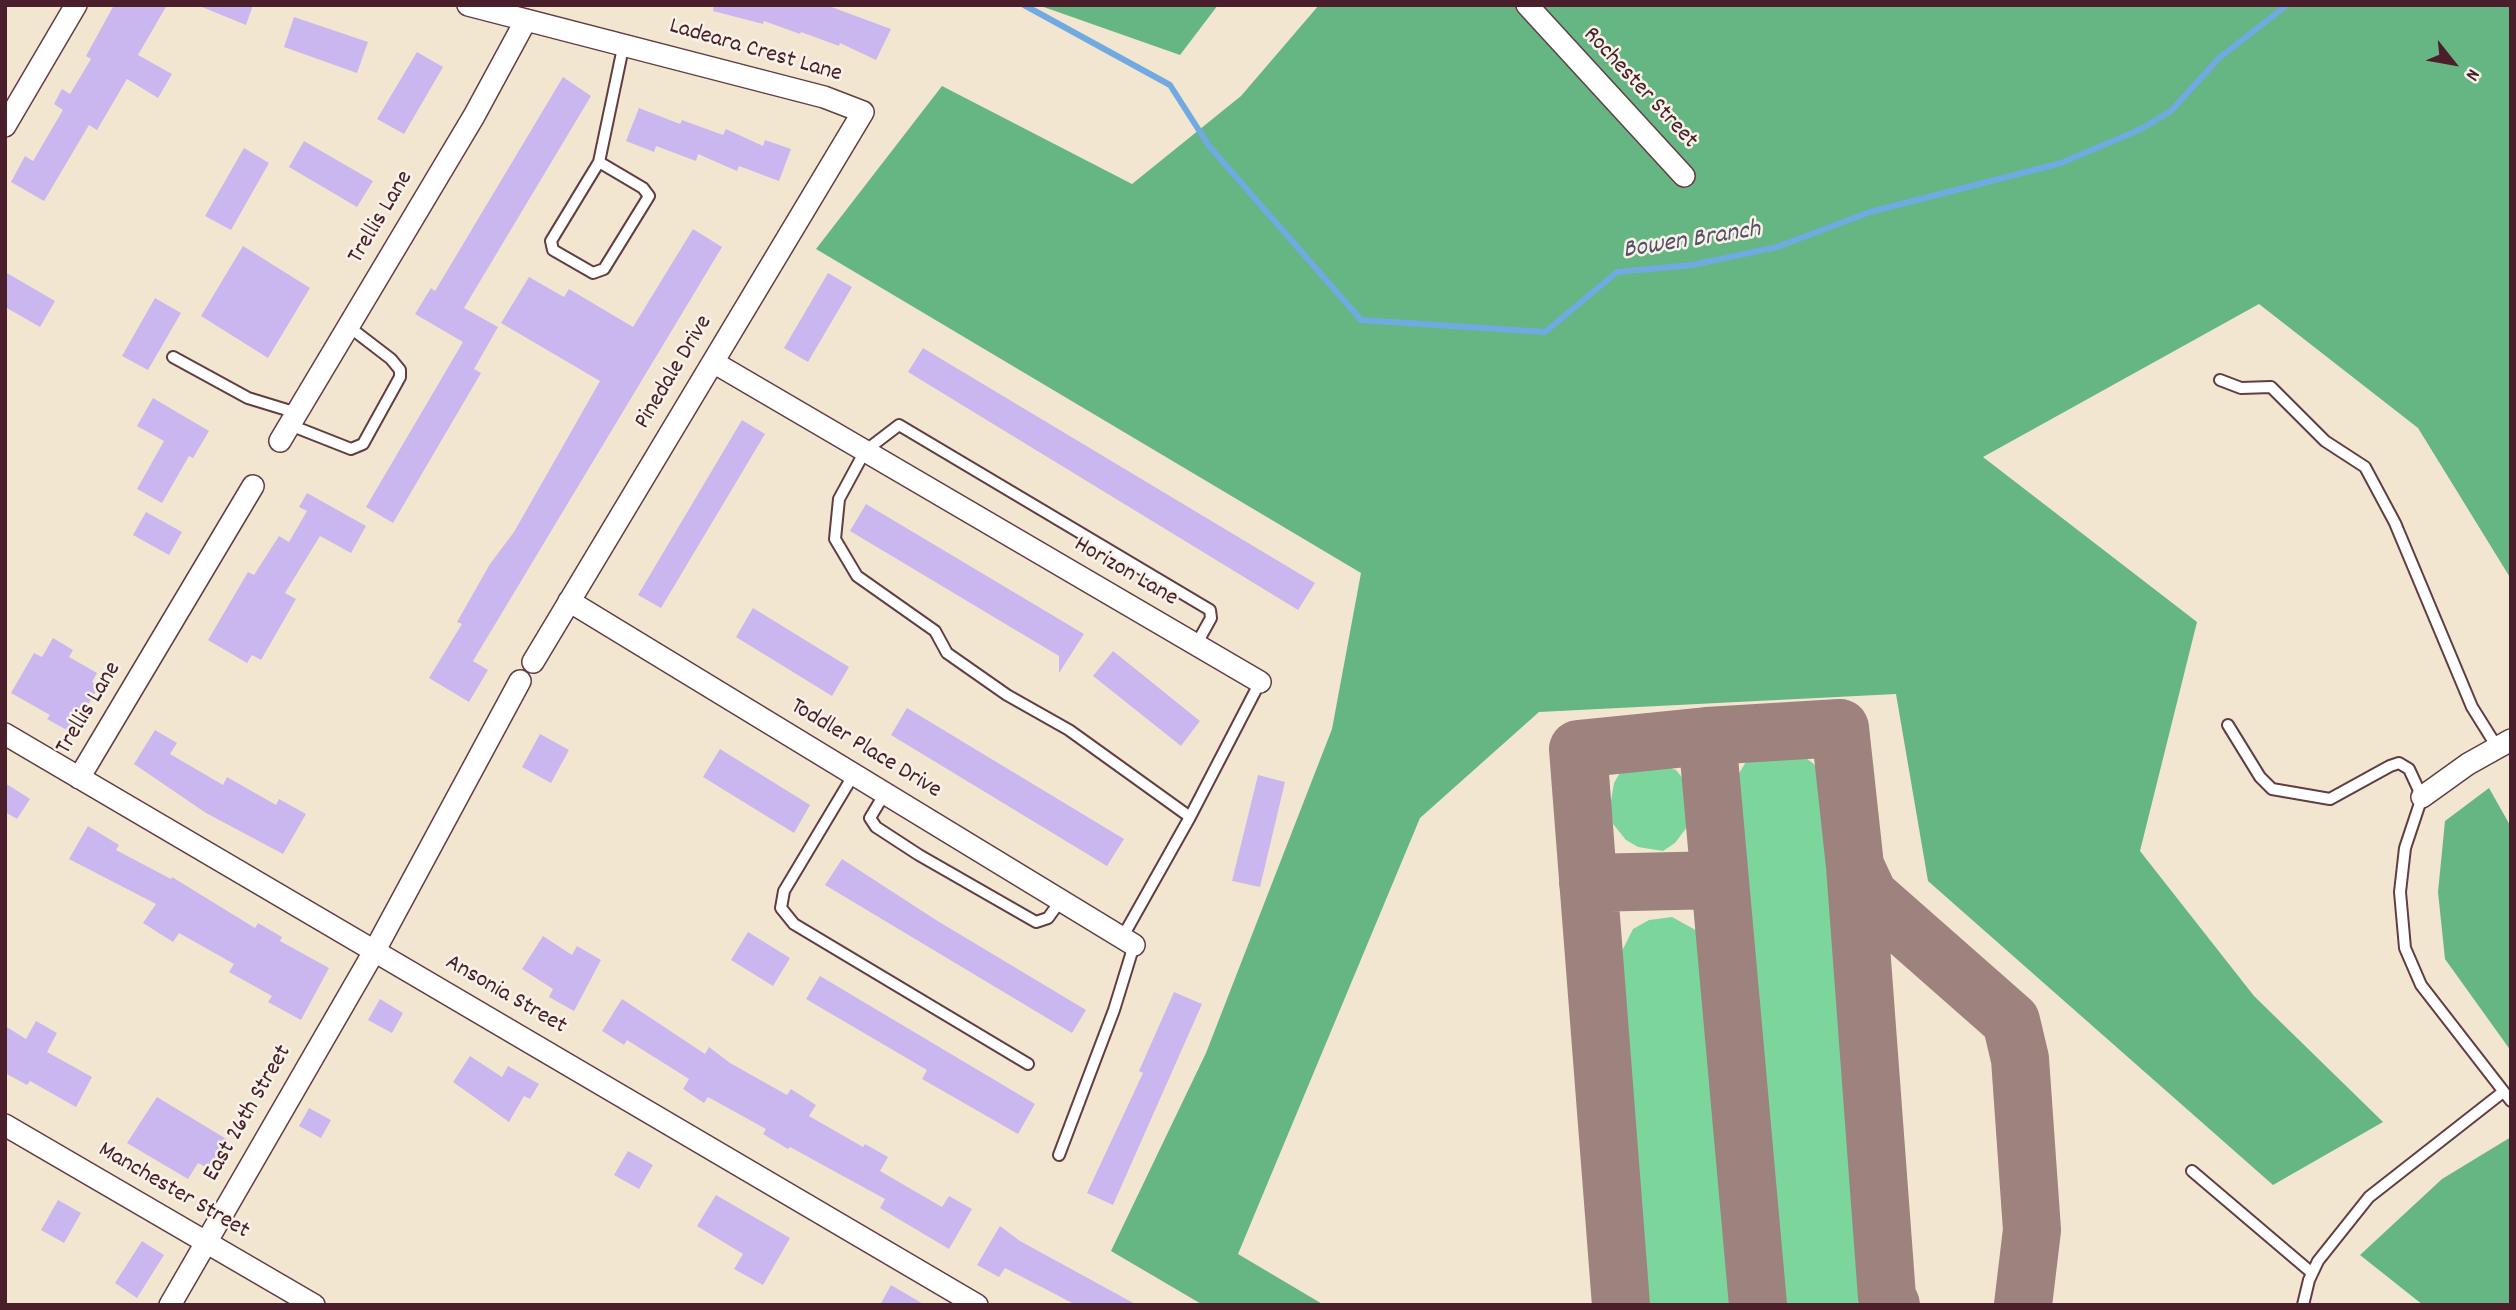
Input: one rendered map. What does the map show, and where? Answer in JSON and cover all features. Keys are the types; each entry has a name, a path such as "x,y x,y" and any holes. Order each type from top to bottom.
{"street":[{"path":"5,126 76,5"},
{"name":"Rochester Street","path":"1527,5 1684,177"},
{"name":"Ladeara Crest Lane","path":"471,6 624,43 824,97 863,112"},
{"name":"Trellis Lane","path":"289,426 474,116 526,20"},
{"name":"Pinedale Drive","path":"533,662 863,112"},
{"name":"Horizon Lane","path":"713,362 1260,682"},
{"name":"Trellis Lane","path":"79,778 253,486"},
{"name":"Toddler Place Drive","path":"569,601 1128,941"},
{"path":"375,950 520,681"},
{"name":"Ansonia Street","path":"5,734 977,1305"},
{"path":"2422,797 2468,764 2504,744"},
{"name":"East 26th Street","path":"170,1305 375,950"},
{"name":"Manchester Street","path":"5,1125 314,1305"}],"lane":[{"path":"599,162 643,188 649,196 604,269 593,274 550,246 553,236 599,162 624,43"},
{"path":"173,357 248,398 289,426 351,449 363,444 400,377 400,370 391,359 348,327"},
{"path":"2220,380 2241,388 2271,387 2325,441 2365,467 2395,523 2472,707 2504,744"},
{"path":"1190,817 1069,730 1006,695 947,653 935,631 857,576 835,539 839,499 865,451 899,425 1210,610 1211,618 1196,645"},
{"name":"Horizon Lane","path":"1059,1155 1114,1010 1128,941 1260,682"},
{"path":"2228,725 2260,777 2272,789 2330,799 2399,763 2409,769 2422,797 2406,848 2400,892 2405,948 2421,985 2511,1101"},
{"path":"854,774 785,891 781,908 794,924 1028,1064"},
{"path":"885,793 870,818 876,827 919,855 1036,922 1048,918 1061,901"},
{"path":"2304,1305 2318,1261 2369,1198 2503,1092"},
{"path":"2192,1171 2312,1273"}],"green space":[{"path":"1038,5 1218,5 1180,55"},
{"path":"1319,5 2511,5 2511,579 2418,428 2259,304 1983,457 2197,622 2140,851 2254,996 2383,1122 2273,1185 1928,881 1896,694 1539,712 1420,818 1238,1254 1324,1305 1203,1305 1111,1251 1206,1053 1332,729 1361,573 816,249 942,86 1132,184 1241,96"},
{"path":"1773,748 1796,751 1814,764 1831,796 1838,835 1870,1305 1769,1305 1731,787 1747,760"},
{"path":"1651,761 1676,770 1689,786 1693,798 1690,823 1675,843 1663,851 1638,847 1626,840 1613,824 1610,807 1614,783 1621,771 1634,764"},
{"path":"2489,788 2511,827 2511,1051 2445,959 2438,892 2445,821"},
{"path":"1672,917 1701,933 1733,1305 1647,1305 1620,955 1633,929 1649,920"},
{"path":"2511,1137 2511,1305 2423,1305 2360,1255 2442,1179"}],"building":[{"path":"114,5 167,5 138,55 172,74 158,98 127,79 97,130 89,125 44,201 11,182 25,156 33,161 63,110 54,104 62,89 70,94 91,59 86,56"},
{"path":"197,5 253,5 246,25"},
{"path":"714,5 826,5 891,29 876,60 840,43 839,46 764,21 763,24 713,11"},
{"path":"294,17 368,42 357,73 284,47"},
{"path":"417,52 443,67 404,134 377,119"},
{"path":"563,77 591,96 464,308 498,327 474,369 481,373 393,523 366,507 463,342 415,314 431,288 435,291"},
{"path":"639,108 680,124 682,120 723,135 726,129 763,146 765,140 791,149 779,181 739,166 737,171 698,154 696,161 656,146 654,152 626,141"},
{"path":"304,141 373,181 357,207 289,167"},
{"path":"244,148 269,163 231,230 205,216"},
{"path":"693,229 722,247 473,661 488,670 469,702 429,678 462,624 457,622 490,564 514,532 600,381 501,323 529,277 564,297 569,289 633,327"},
{"path":"243,246 310,288 268,358 201,316"},
{"path":"5,272 55,301 40,327 5,307"},
{"path":"828,273 852,287 808,362 784,348"},
{"path":"155,298 181,313 148,370 122,356"},
{"path":"923,348 1315,583 1298,610 908,372"},
{"path":"153,398 209,431 193,458 189,456 162,503 137,489 164,441 137,426"},
{"path":"742,420 765,434 661,608 638,595"},
{"path":"307,493 366,526 351,553 320,536 285,593 296,599 261,660 252,655 247,663 208,640 248,572 254,575 279,536 289,542 307,511 299,507"},
{"path":"866,504 1084,634 1059,673 1059,656 850,531"},
{"path":"146,512 182,532 169,555 133,535"},
{"path":"753,608 849,667 832,696 736,637"},
{"path":"53,638 73,650 69,657 97,673 92,682 99,686 72,733 47,719 50,715 11,693 34,653 42,657"},
{"path":"1113,651 1200,721 1181,746 1093,676"},
{"path":"907,708 1124,839 1107,866 891,735"},
{"path":"155,730 177,743 170,754 223,785 227,777 276,805 279,799 306,814 283,854 206,813 134,764"},
{"path":"540,734 569,750 551,783 522,767"},
{"path":"720,749 810,805 794,833 703,777"},
{"path":"1258,775 1285,782 1260,887 1232,881"},
{"path":"5,783 30,799 17,819 5,812"},
{"path":"88,826 119,845 116,850 171,879 172,877 255,928 258,923 282,937 280,941 329,968 301,1020 268,1002 272,996 229,972 234,964 179,933 173,942 143,923 156,904 69,859"},
{"path":"842,859 936,920 1086,1010 1072,1033 825,885"},
{"path":"748,932 790,958 773,986 731,960"},
{"path":"543,936 572,955 577,946 601,960 574,1011 549,997 553,989 522,969"},
{"path":"820,976 1035,1104 1018,1134 922,1079 927,1070 806,999"},
{"path":"1174,992 1202,1004 1113,1205 1087,1193 1143,1073 1139,1071"},
{"path":"380,999 403,1013 392,1033 368,1020"},
{"path":"622,999 705,1054 709,1047 730,1063 787,1095 791,1089 816,1105 809,1116 863,1147 865,1144 888,1157 880,1171 942,1207 949,1196 972,1209 949,1249 880,1208 885,1199 790,1147 788,1149 763,1134 766,1129 708,1097 704,1103 683,1089 689,1079 627,1040 624,1045 602,1031"},
{"path":"36,1021 57,1033 47,1052 92,1077 76,1107 30,1081 27,1085 5,1073 5,1026 26,1039"},
{"path":"470,1056 502,1077 508,1066 539,1084 530,1099 524,1096 509,1122 453,1082"},
{"path":"157,1097 228,1140 211,1170 198,1163 188,1179 127,1143"},
{"path":"309,1108 331,1120 321,1138 299,1126"},
{"path":"628,1151 653,1165 639,1189 614,1175"},
{"path":"716,1195 790,1238 763,1285 734,1269 743,1254 697,1226"},
{"path":"58,1200 81,1213 64,1243 41,1230"},
{"path":"1000,1226 1020,1241 1137,1305 1076,1305 1005,1268 999,1277 977,1265"},
{"path":"142,1241 164,1255 137,1298 115,1283"},
{"path":"891,1285 925,1305 880,1305"}],"waterway":[{"name":"Bowen Branch","path":"1024,5 1170,85 1209,146 1361,320 1545,332 1617,272 1692,265 1777,247 1870,212 2061,163 2141,129 2171,111 2219,58 2287,5"}],"taxiway":[{"path":"1621,1305 1578,749 1707,736 1840,728 1855,866 1887,1297 1891,1305"},
{"path":"1707,736 1758,1305"},
{"path":"1855,866 1869,896 2011,1021 2020,1059 2032,1230 2023,1305"},
{"path":"1588,883 1720,880"}]}
